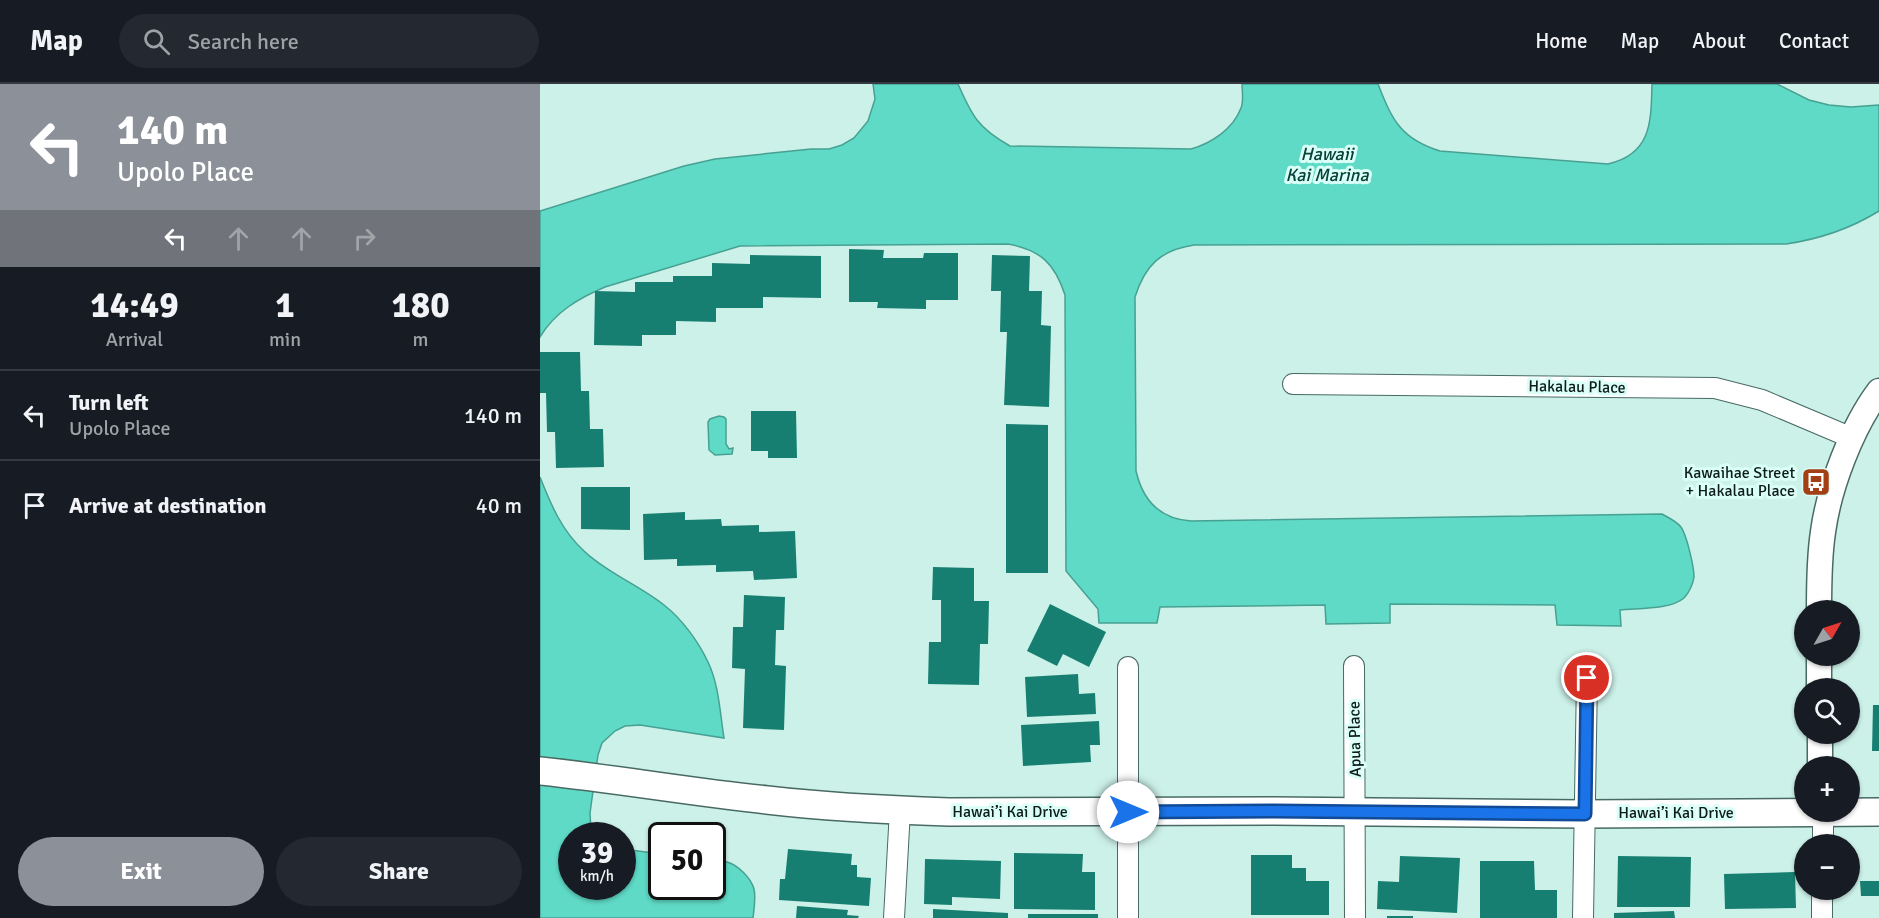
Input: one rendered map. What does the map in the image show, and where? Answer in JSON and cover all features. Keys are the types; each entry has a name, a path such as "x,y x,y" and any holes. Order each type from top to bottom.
{"main road":[{"name":"Hawai’i Kai Drive","path":"540,771 766,800 900,810 1585,814 1794,812"},
{"name":"Hawai’i Kai Drive","path":"1860,812 1879,812"}],"street":[{"name":"Hakalau Place","path":"1293,384 1715,388 1762,400 1852,438"},
{"path":"1819,600 1819,565 1823,531 1830,501 1852,438 1879,391"},
{"name":"Apua Place","path":"1354,666 1355,918"},
{"path":"1128,667 1128,918"},
{"path":"1583,918 1587,678"},
{"path":"894,918 900,810"},
{"path":"1822,900 1822,918"}],"water":[{"name":"Hawaii Kai Marina","path":"873,84 958,84 977,120 990,133 1010,146 1191,149 1214,139 1233,122 1242,105 1242,84 1378,84 1393,118 1407,134 1416,141 1440,151 1608,164 1622,159 1641,144 1649,123 1652,84 1777,84 1809,100 1829,105 1851,107 1879,105 1879,211 1834,232 1786,244 1194,245 1163,255 1149,268 1135,297 1136,471 1148,499 1170,517 1191,521 1662,514 1681,527 1690,552 1694,577 1688,594 1678,602 1662,607 1620,610 1621,626 1557,625 1555,605 1390,604 1390,623 1326,624 1325,605 1160,607 1157,623 1099,623 1098,609 1066,571 1065,295 1051,267 1045,260 1029,250 1008,244 740,246 595,291 560,313 540,337 540,211 684,166 715,159 829,149 842,145 854,138 868,121 875,99"},
{"path":"719,416 726,419 726,444 729,449 733,448 732,454 715,455 709,450 708,422"},
{"path":"540,477 558,517 576,543 593,559 664,605 694,638 715,680 724,738 640,725 625,726 615,731 602,743 598,755 591,822 558,822 558,900 636,900 636,851 648,852 648,900 726,900 726,862 740,869 747,876 755,896 753,918 540,918"}],"building":[{"path":"849,249 884,250 883,258 923,258 924,253 958,253 958,300 926,300 926,309 877,308 878,302 849,302"},
{"path":"750,255 821,256 821,298 763,297 763,308 716,308 716,322 676,321 676,335 642,335 642,346 594,345 595,291 635,292 635,282 673,282 673,276 712,276 712,263 750,264"},
{"path":"992,255 1030,256 1029,291 1042,291 1041,325 1051,326 1049,407 1004,405 1007,332 1000,332 1001,291 991,291"},
{"path":"540,352 580,352 581,391 589,391 590,429 603,429 604,467 556,468 555,432 547,432 546,393 540,393"},
{"path":"751,411 796,411 797,458 768,458 768,451 751,451"},
{"path":"1006,424 1048,425 1048,573 1006,573"},
{"path":"581,487 630,487 630,530 581,529"},
{"path":"685,512 685,520 721,519 722,526 759,525 759,532 795,531 797,578 754,580 753,571 716,572 716,565 677,566 677,559 644,560 643,514"},
{"path":"933,567 974,568 974,601 989,601 988,644 980,644 979,685 928,684 929,642 941,642 941,600 932,600"},
{"path":"744,595 785,597 784,630 776,630 775,665 786,666 784,730 743,728 745,669 732,668 733,627 743,627"},
{"path":"1050,604 1106,632 1089,667 1063,654 1057,666 1027,651"},
{"path":"1078,674 1079,694 1095,693 1096,714 1027,717 1025,677"},
{"path":"1873,705 1879,705 1879,751 1872,751"},
{"path":"1099,721 1100,745 1090,745 1091,762 1023,766 1021,725"},
{"path":"788,849 852,854 851,865 857,865 857,877 871,878 869,906 779,900 780,879 785,879"},
{"path":"1014,853 1083,854 1082,872 1095,872 1095,910 1014,909"},
{"path":"1251,855 1292,855 1292,868 1306,868 1306,881 1329,881 1329,915 1251,915"},
{"path":"1400,856 1460,858 1457,913 1377,909 1378,881 1399,882"},
{"path":"1618,856 1691,857 1690,907 1617,907"},
{"path":"925,859 1001,861 1000,899 952,897 952,905 924,904"},
{"path":"1480,861 1534,861 1535,890 1557,890 1557,918 1480,918"},
{"path":"1794,872 1796,908 1725,909 1724,874"},
{"path":"1860,881 1879,881 1879,896 1861,896"},
{"path":"797,906 848,910 847,915 859,916 858,918 796,918"},
{"path":"933,909 1008,913 1008,918 933,918"},
{"path":"1674,911 1675,918 1614,918 1614,913"},
{"path":"1028,914 1098,914 1098,918 1028,918"},
{"path":"1387,916 1413,916 1413,918 1387,918"}],"place":[{"name":"Kawaihae Street + Hakalau Place","path":"1816,482"}],"route":[{"path":"1128,812 1585,814 1587,678"}]}
